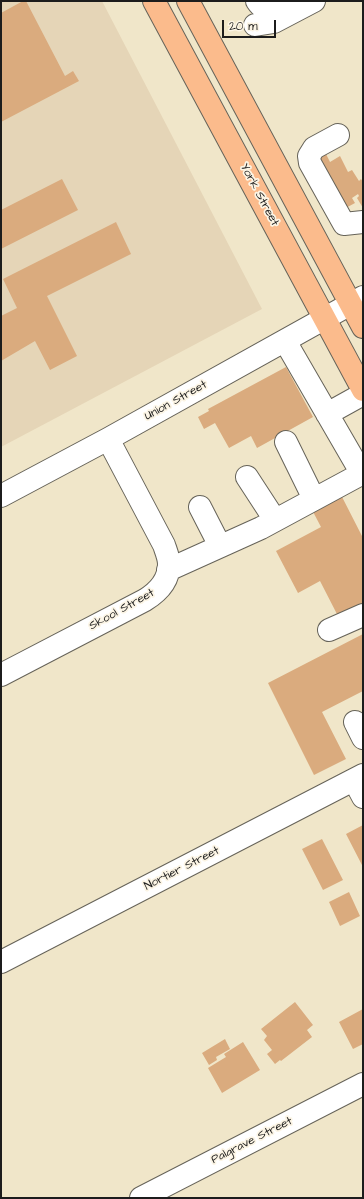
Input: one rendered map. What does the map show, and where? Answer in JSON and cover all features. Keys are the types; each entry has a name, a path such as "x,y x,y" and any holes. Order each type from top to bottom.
{"main road":[{"name":"York Street","path":"154,1 363,390"},
{"path":"188,1 357,301 363,327"}],"street":[{"path":"257,1 260,6 269,10 292,1"},
{"path":"255,25 274,22 314,1"},
{"path":"338,135 314,148 309,156 310,163 344,224 363,222"},
{"name":"Union Street","path":"1,496 108,439 357,301"},
{"path":"168,570 275,520 362,473 285,341"},
{"path":"327,414 363,394"},
{"path":"108,439 164,545 169,563 168,570"},
{"path":"286,442 314,499"},
{"path":"247,477 275,520"},
{"path":"200,508 220,546"},
{"name":"Skool Street","path":"1,675 155,594 162,586 168,570"},
{"path":"329,630 363,615"},
{"name":"Nortier Street","path":"1,962 360,784"},
{"name":"Palgrave Street","path":"141,1198 363,1084"}],"shaded area":[{"path":"1,1 102,1 262,309 1,447"}],"building":[{"path":"23,1 26,1 65,76 73,71 79,81 1,122 1,13"},
{"path":"326,154 330,162 340,156 348,172 352,170 359,181 361,179 363,182 363,208 357,198 359,196 358,194 352,198 355,203 342,210 319,157"},
{"path":"62,179 78,210 1,249 1,210"},
{"path":"116,222 131,254 47,296 77,356 50,370 35,341 1,361 1,316 17,308 3,279"},
{"path":"286,367 313,417 257,448 251,436 229,448 215,423 204,429 198,417 209,411 208,409"},
{"path":"339,491 363,538 363,606 339,618 320,581 298,593 276,551 321,527 310,506"},
{"path":"363,634 363,691 322,712 346,759 314,775 268,683"},
{"path":"363,825 363,867 346,834"},
{"path":"322,839 343,880 323,890 302,849"},
{"path":"349,892 360,916 340,926 329,902"},
{"path":"295,1002 313,1025 307,1030 312,1037 275,1064 267,1054 272,1050 264,1040 267,1036 261,1029"},
{"path":"363,1009 363,1044 353,1049 339,1022"},
{"path":"225,1039 230,1049 216,1057 217,1060 209,1065 202,1053"},
{"path":"243,1042 260,1070 222,1093 208,1068 226,1057 224,1054"}]}
